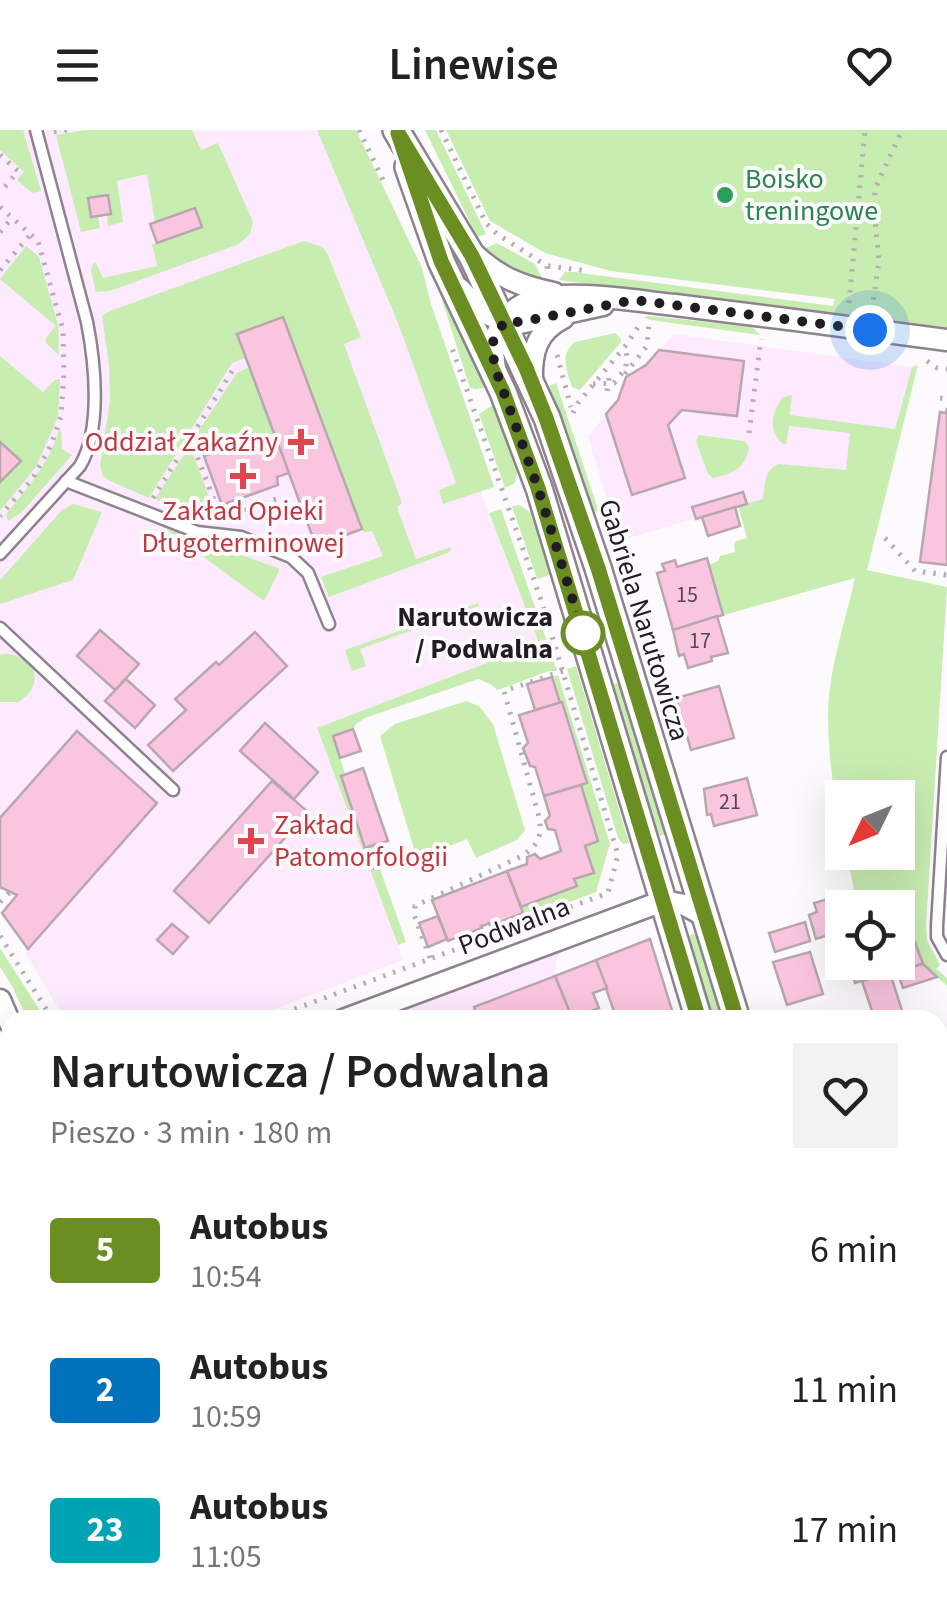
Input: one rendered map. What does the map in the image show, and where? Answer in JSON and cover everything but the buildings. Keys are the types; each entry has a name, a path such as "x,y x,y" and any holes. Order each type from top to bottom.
{"street":[{"name":"Gabriela Narutowicza","path":"397,132 468,248 532,381 592,551 733,1010"},
{"name":"Gabriela Narutowicza","path":"397,132 441,261 503,392 544,507 697,1010"},
{"name":"Gabriela Narutowicza","path":"468,248 516,284 572,304"},
{"path":"441,261 479,309 504,322"},
{"path":"503,392 492,354 493,342 516,308 530,302 634,300 947,340"},
{"path":"532,381 533,352 541,336 572,304"},
{"path":"663,901 685,905 704,916"},
{"name":"Podwalna","path":"370,1010 663,901"}],"lane":[{"path":"0,554 80,466 88,451 94,408 92,348 36,130"},
{"path":"66,481 197,532 241,537 292,557 308,573 329,624"},
{"path":"0,628 173,790"},
{"path":"947,757 936,926 947,955"}],"path":[{"path":"50,130 68,130"},
{"path":"441,130 486,224 547,266 547,292"},
{"path":"849,304 865,130"},
{"path":"873,306 879,260 874,190 902,130"},
{"path":"0,155 18,171 0,193"},
{"path":"0,207 38,241 62,330 64,372 61,416 42,464 0,516"},
{"path":"857,210 874,211"},
{"path":"0,232 12,218"},
{"path":"0,270 30,234"},
{"path":"552,323 558,362 563,345"},
{"path":"573,413 641,323"},
{"path":"622,325 649,324 647,346 626,362"},
{"path":"292,1010 608,893 618,854 542,603 448,336"},
{"path":"749,434 758,339 774,341"},
{"path":"593,384 614,382 624,375 627,344"},
{"path":"626,362 636,356"},
{"path":"918,360 947,369"},
{"path":"150,502 236,365"},
{"path":"607,391 610,373"},
{"path":"190,438 221,518"},
{"path":"210,522 278,498"},
{"path":"885,538 916,571 947,575"},
{"path":"430,958 414,914 415,906 522,856 539,839 542,832 538,813 504,691 562,671"},
{"path":"0,902 10,892"},
{"path":"485,924 490,936"},
{"path":"0,936 47,1010"}],"shaded area":[{"path":"0,130 340,130 539,643 317,728 403,960 273,1010 59,1010 25,952 28,949 17,896 0,887"},
{"path":"674,334 912,367 886,463 619,541 588,436 618,400 626,377 646,365"},
{"path":"560,952 555,976 496,1010 406,1010"}],"green space":[{"path":"0,130 23,130 41,191 32,193 17,180 24,172 0,150"},
{"path":"86,130 192,130 201,150 218,143 253,222 250,234 239,244 110,291 96,292 93,264 96,263 103,278 157,266 152,244 202,227 195,209 155,222 147,174 117,181 123,222 108,226 108,195 88,198 91,216 98,216 100,228 81,232 56,135"},
{"path":"317,130 356,130 422,268 494,487 443,504 439,490 456,483 398,323"},
{"path":"425,130 436,130 486,234 477,237"},
{"path":"446,130 947,130 947,331 559,280 565,272 573,272 833,306 835,299 611,271 545,253 490,221"},
{"path":"304,241 323,247 328,255 361,337 344,344 402,503 397,507 416,559 451,547 450,552 329,597 321,577 383,556 372,531 364,533 282,318 238,334 246,358 232,363 149,498 108,480 100,466 110,401 102,316"},
{"path":"497,243 535,264 542,278 510,269 484,249"},
{"path":"26,246 39,257 58,325 59,355 46,343 56,326 0,279"},
{"path":"435,278 487,387 470,388"},
{"path":"643,317 752,327 760,335"},
{"path":"615,333 621,342 580,390 572,387 566,363 570,347 575,342"},
{"path":"0,356 43,392 60,379 58,417 36,467 0,511 0,482 21,461 0,442"},
{"path":"918,365 867,570 947,587 926,926 927,940 940,965 936,969 947,978 947,986 923,964 915,942 915,890 854,890 850,870 915,870 915,780 833,780 829,698 855,578 724,615 709,565 720,556 735,552 736,541 747,538 738,506 763,499 766,478 774,466 846,470 850,433 789,426 786,445 780,441 773,423 783,397 792,395 790,415 895,429 912,367"},
{"path":"249,367 276,438 264,443 260,436 204,456 202,452 210,448 208,442 198,445 195,436 237,373"},
{"path":"556,383 599,512 594,511 549,386"},
{"path":"494,404 518,469 515,483 505,488 479,414"},
{"path":"60,428 62,449 72,455 22,512 8,521 6,514 44,463"},
{"path":"699,435 744,441 749,447 745,460 732,472 713,478 696,441"},
{"path":"190,445 216,516 201,518 155,499"},
{"path":"73,504 102,512 73,580 0,604 0,580 62,510"},
{"path":"520,505 532,514 550,575 537,579 512,506"},
{"path":"501,509 557,671 498,690 478,679 365,718 353,729 333,736 345,774 341,776 372,868 379,866 406,942 398,945 317,728 539,643 489,513"},
{"path":"160,525 280,569 264,601"},
{"path":"478,603 479,606 360,649 366,666 352,671 345,650"},
{"path":"0,655 24,659 34,672 32,688 18,702 0,702"},
{"path":"576,666 629,843 623,844 618,838 567,669"},
{"path":"558,675 610,844 596,892 491,932 490,926 523,913 521,907 576,886 574,879 594,873 585,846 598,841 581,785 586,783 552,677"},
{"path":"615,683 619,684 666,834 658,836"},
{"path":"466,701 479,706 493,724 525,830 517,840 476,858 467,839 417,859 380,736 395,724"},
{"path":"696,935 719,1010 710,1010 688,937"},
{"path":"0,948 40,1010 23,1010 0,967"}],"bus line":[{"name":"5","path":"696,1010 538,488 503,392 441,261 398,133 460,232 546,418 598,568 734,1010"}],"place":[{"name":"Boisko treningowe","path":"725,195"},
{"name":"Oddział Zakaźny","path":"301,442"},
{"name":"Zakład Opieki Długoterminowej","path":"243,476"},
{"name":"Narutowicza / Podwalna","path":"583,633"},
{"name":"Zakład Patomorfologii","path":"251,841"}],"route":[{"path":"583,633 494,365 493,342 504,322 634,300 870,330"}]}
